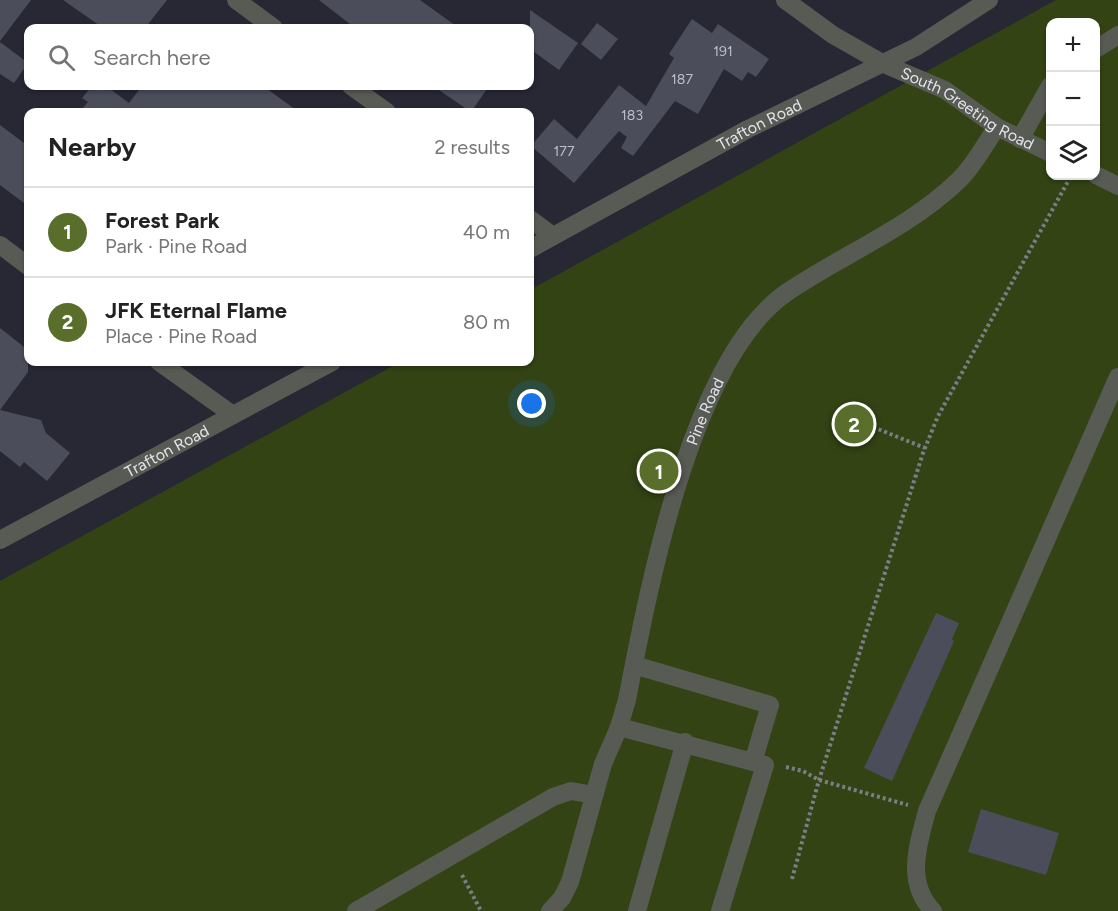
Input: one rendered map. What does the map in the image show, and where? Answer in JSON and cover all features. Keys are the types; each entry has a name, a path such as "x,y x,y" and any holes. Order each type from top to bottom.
{"street":[{"path":"236,0 269,24"},
{"name":"South Greeting Road","path":"785,0 833,35 884,64 945,90 997,127 1046,151"},
{"name":"Trafton Road","path":"534,247 748,129 916,47 988,0"},
{"path":"1100,46 1118,35"},
{"path":"357,90 381,108"},
{"path":"1020,139 1046,94"},
{"name":"Pine Road","path":"550,911 562,898 570,882 594,795 620,727 666,527 696,428 713,391 741,341 784,294 894,229 960,178 997,127"},
{"path":"1100,177 1118,186"},
{"path":"534,222 553,236"},
{"path":"0,245 24,263"},
{"path":"164,366 233,416"},
{"name":"Trafton Road","path":"0,540 325,366"},
{"path":"933,911 922,897 915,872 915,859 927,811 1118,377"},
{"path":"634,665 770,705 759,763 720,911"},
{"path":"620,727 759,763"},
{"path":"637,911 685,742"},
{"path":"356,911 559,794 571,791 594,795"}],"path":[{"path":"792,879 819,780 925,448 938,416 1069,180"},
{"path":"873,427 925,448"},
{"path":"759,763 803,771 819,780 927,811"},
{"path":"451,856 481,911"}],"green space":[{"path":"1056,0 1118,0 1118,911 0,911 0,581 393,366 534,366 534,288"}],"building":[{"path":"0,0 31,0 0,41"},
{"path":"63,0 167,0 148,24 97,24"},
{"path":"319,0 420,0 453,24 350,24"},
{"path":"530,10 578,43 559,70 534,52 534,24 530,24"},
{"path":"692,19 712,33 718,24 769,59 756,77 748,72 742,81 724,69 698,114 675,101 633,156 621,148 627,137 619,131 574,183 534,149 534,142 554,119 577,139 619,85 646,106 674,58 669,54"},
{"path":"597,23 618,39 601,60 581,44"},
{"path":"0,42 24,60 24,69 14,83 0,74"},
{"path":"89,90 111,90 129,103 139,90 269,90 293,108 83,108 88,102 82,98"},
{"path":"439,90 486,90 474,108 465,108"},
{"path":"0,125 24,143 24,203 0,185"},
{"path":"0,328 24,347 24,366 28,366 28,372 0,410"},
{"path":"0,410 41,420 46,433 70,453 47,481 24,462 20,467 0,451"},
{"path":"936,613 959,623 952,639 954,641 892,781 864,768"},
{"path":"981,809 1059,833 1046,875 968,852"}],"place":[{"name":"JFK Eternal Flame","path":"854,424"},
{"name":"Forest Park","path":"659,471"}]}
